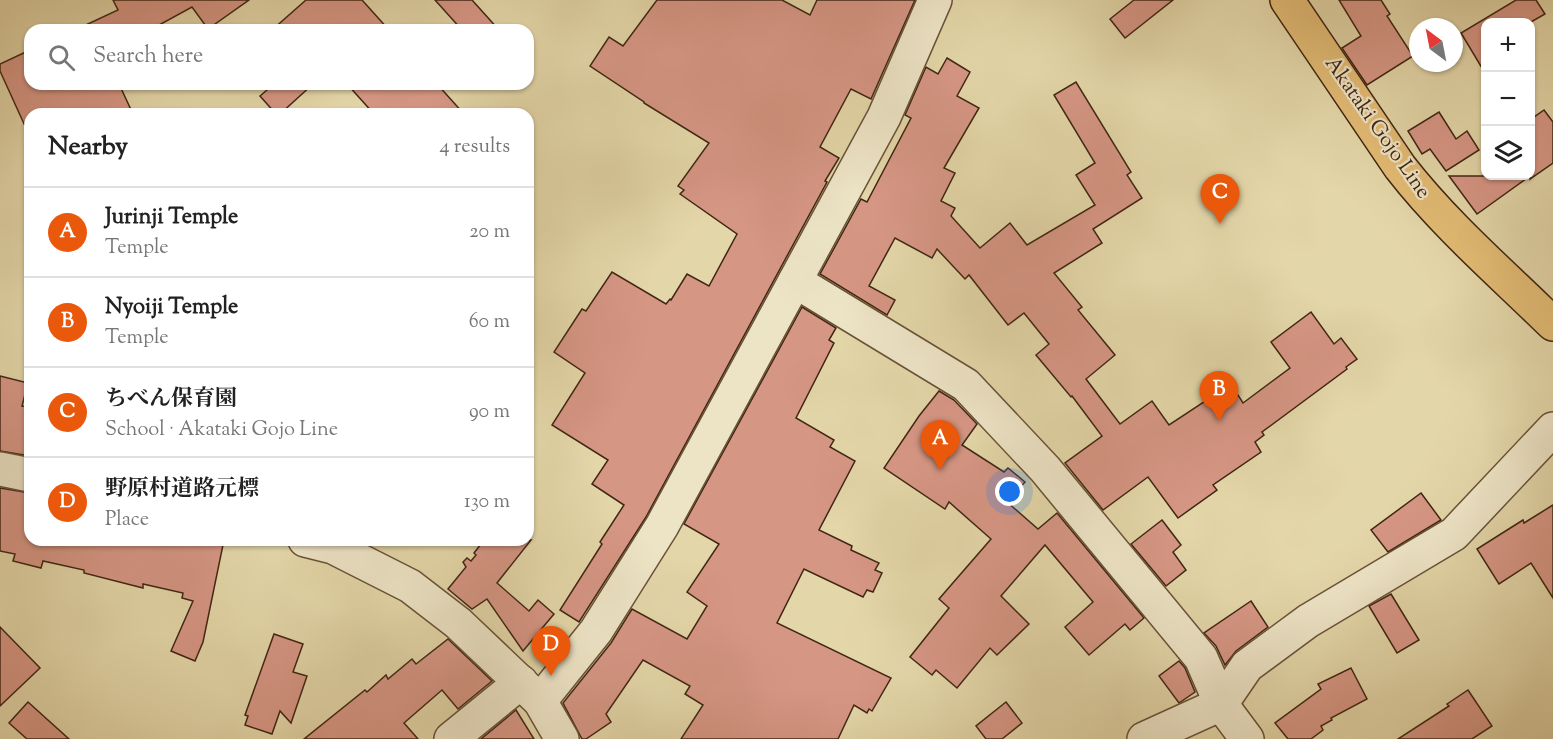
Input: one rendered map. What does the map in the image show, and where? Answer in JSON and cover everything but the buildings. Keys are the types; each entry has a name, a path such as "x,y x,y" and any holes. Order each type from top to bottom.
{"main road":[{"name":"Akataki Gojo Line","path":"1287,0 1417,189 1553,324"}],"street":[{"path":"451,739 530,692 596,631 662,526 884,117 935,0"},
{"path":"795,281 966,385 1045,469 1201,658 1221,704 1247,739"},
{"path":"1144,739 1221,704 1247,666 1299,627 1454,534 1553,429"},
{"path":"0,469 24,474"},
{"path":"329,546 410,586 458,623 530,692 562,739"}],"place":[{"name":"ちべん保育園","path":"1220,224"},
{"name":"Nyoiji Temple","path":"1219,421"},
{"name":"Jurinji Temple","path":"940,470"},
{"name":"野原村道路元標","path":"551,676"}]}
